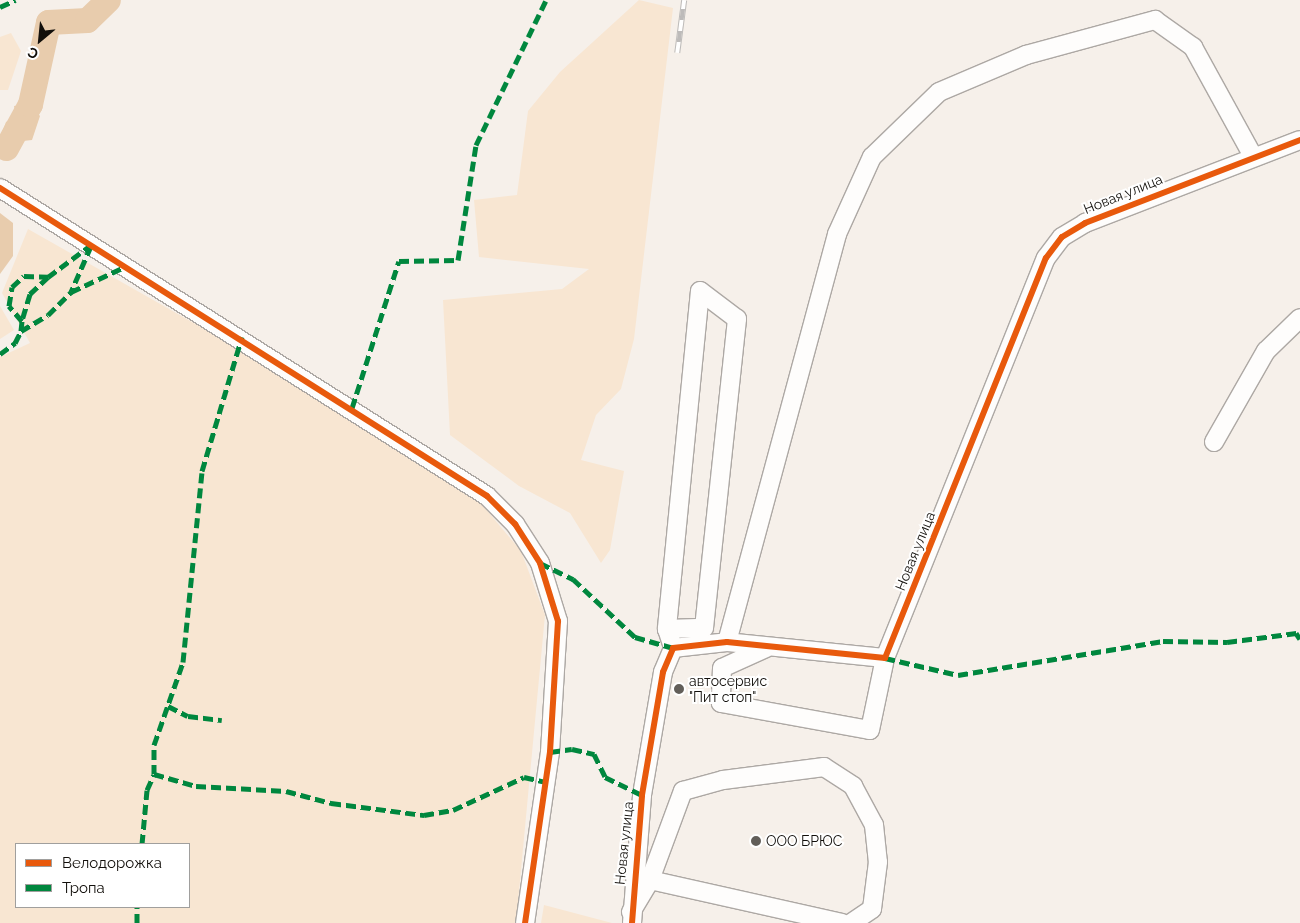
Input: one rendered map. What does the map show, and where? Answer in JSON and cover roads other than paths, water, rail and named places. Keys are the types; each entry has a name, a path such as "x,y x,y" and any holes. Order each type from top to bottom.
{"street":[{"path":"727,642 837,234 872,157 939,92 1026,55 1154,20 1193,47 1253,156"},
{"name":"Новая улица","path":"766,648 722,668 721,704 870,730 885,658 1042,267 1057,244 1085,223 1253,156 1300,140"},
{"path":"0,188 488,496 515,524 540,563 558,621 550,752 525,923"},
{"path":"667,629 704,628 737,319 700,291 683,435 667,629 673,648 727,642 766,648 885,658"},
{"path":"1214,442 1266,351 1300,318"},
{"name":"Новая улица","path":"631,918 642,795 663,672 673,648"},
{"path":"631,918 650,880 683,792 723,780 824,767 853,786 874,826 878,862 872,909 851,923"},
{"path":"650,880 842,923"}],"waterway":[{"path":"6,148 30,104 48,22 87,20 108,0"}],"railway":[{"path":"677,53 684,0"}],"place":[{"name":"автосервис \"Пит стоп\"","path":"679,689"},
{"name":"ООО БРЮС","path":"756,841"}]}
